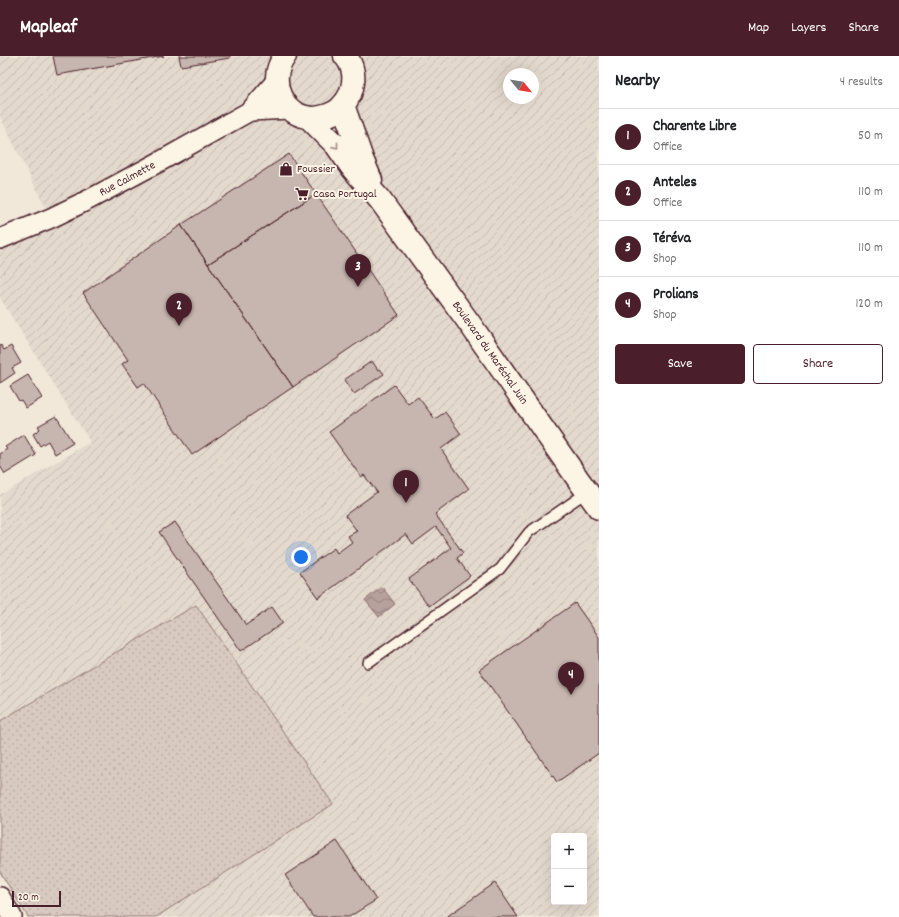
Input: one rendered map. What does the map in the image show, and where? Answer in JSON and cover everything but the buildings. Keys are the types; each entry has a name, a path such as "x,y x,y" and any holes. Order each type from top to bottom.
{"main road":[{"path":"285,56 281,61 278,70 276,81 278,91 283,101 290,109 299,115 309,118 322,118 334,113 343,106 351,95 354,82 352,69 348,59 345,56"},
{"name":"Boulevard du Maréchal Juin","path":"343,106 362,159 380,200"},
{"name":"Boulevard du Maréchal Juin","path":"309,118 336,145 353,169 380,200 470,324 593,500"}],"street":[{"name":"Rue Calmette","path":"0,239 51,218 90,199 250,111 276,81"},
{"name":"Rue Calmette","path":"250,111 290,109"},
{"path":"0,897 12,917"}],"lane":[{"path":"368,663 500,569 529,532 593,500"}],"shaded area":[{"path":"0,56 599,56 599,917 156,917 333,804 196,605 0,721 0,495 90,442 0,298 0,239 51,218 0,117"},
{"path":"196,605 333,804 156,917 28,917 0,872 0,721"}],"water":[{"path":"382,587 395,604 379,617 365,600"}],"place":[{"name":"Foussier","path":"286,169"},
{"name":"Casa Portugal","path":"302,194"},
{"name":"Téréva","path":"358,287"},
{"name":"Anteles","path":"179,326"},
{"name":"Charente Libre","path":"406,503"},
{"name":"Prolians","path":"571,695"}]}
